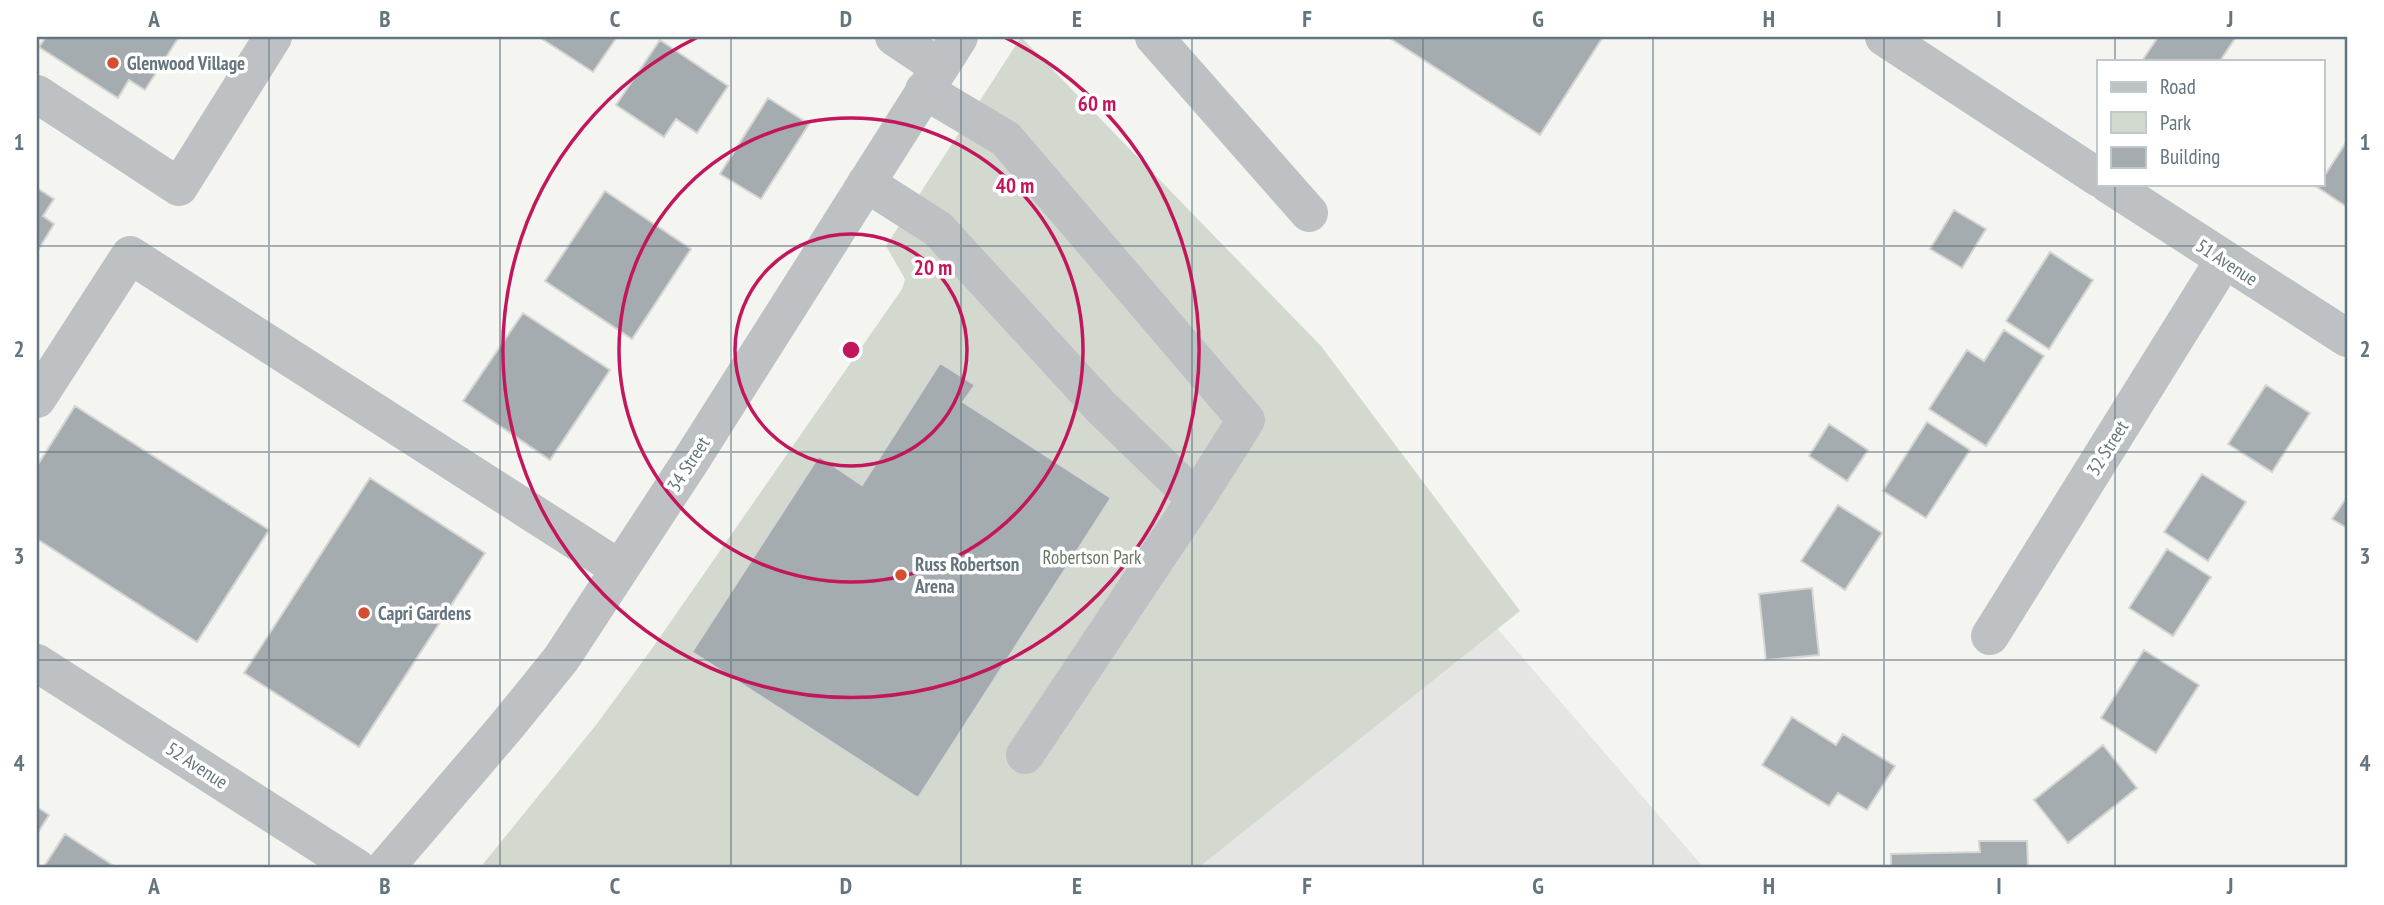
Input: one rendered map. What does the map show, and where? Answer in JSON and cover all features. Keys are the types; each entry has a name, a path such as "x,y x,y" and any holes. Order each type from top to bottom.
{"street":[{"path":"37,94 179,187 273,37"},
{"path":"894,37 941,64 1246,420 1025,755"},
{"path":"1154,37 1309,213"},
{"path":"1884,37 2097,177"},
{"name":"34 Street","path":"385,868 561,659 690,462 941,64"},
{"path":"866,183 938,229 1101,407 1196,499"},
{"name":"51 Avenue","path":"2111,186 2347,338"},
{"path":"37,398 130,255 620,569"},
{"name":"32 Street","path":"1990,636 2224,260"},
{"name":"52 Avenue","path":"37,663 357,868"}],"shaded area":[{"path":"1497,628 1704,868 1198,868"}],"green space":[{"name":"Robertson Park","path":"1021,37 1321,346 1520,611 1198,868 487,868 483,864 596,725 651,650 902,289 905,279 886,246"}],"building":[{"name":"Glenwood Village","path":"46,37 179,37 145,90 129,80 118,98 39,47"},
{"path":"539,37 617,37 593,72"},
{"path":"1388,37 1603,37 1540,135"},
{"path":"2158,37 2236,37 2221,60 2143,60"},
{"path":"660,40 728,86 697,133 676,119 664,137 616,105"},
{"path":"768,98 809,124 761,199 720,174"},
{"path":"2347,141 2347,207 2317,187 2324,186 2324,176"},
{"path":"37,188 54,199 43,216 54,224 37,252"},
{"path":"605,191 691,249 632,339 545,281"},
{"path":"1954,210 1986,229 1962,268 1930,249"},
{"path":"2050,252 2093,280 2049,349 2006,321"},
{"path":"523,313 610,370 550,460 463,401"},
{"path":"2004,330 2044,356 1986,446 1929,409 1967,350 1984,361"},
{"name":"Russ Robertson Arena","path":"940,363 975,385 963,402 1111,498 918,798 692,652 819,456 862,485"},
{"path":"2266,385 2310,413 2272,472 2228,444"},
{"path":"75,406 269,530 197,642 37,539 37,466"},
{"path":"1927,422 1970,450 1926,518 1883,491"},
{"path":"1829,424 1868,450 1847,481 1809,456"},
{"path":"2202,474 2246,502 2208,561 2164,532"},
{"name":"Capri Gardens","path":"370,478 485,553 359,747 244,673"},
{"path":"2347,497 2347,528 2332,519"},
{"path":"1838,505 1882,533 1845,590 1801,561"},
{"path":"2167,549 2211,577 2173,636 2129,608"},
{"path":"1812,588 1819,655 1766,660 1759,594"},
{"path":"2144,650 2199,685 2156,753 2101,718"},
{"path":"1792,717 1836,745 1843,734 1895,766 1867,810 1838,793 1829,806 1762,765"},
{"path":"2103,745 2137,788 2068,843 2034,800"},
{"path":"37,807 49,815 37,834"},
{"path":"65,834 117,868 43,868"},
{"path":"1979,841 2027,841 2028,868 1891,868 1891,854 1980,852"}],"place":[{"name":"Glenwood Village","path":"113,63"},
{"name":"Russ Robertson Arena","path":"901,575"},
{"name":"Capri Gardens","path":"364,613"}]}
